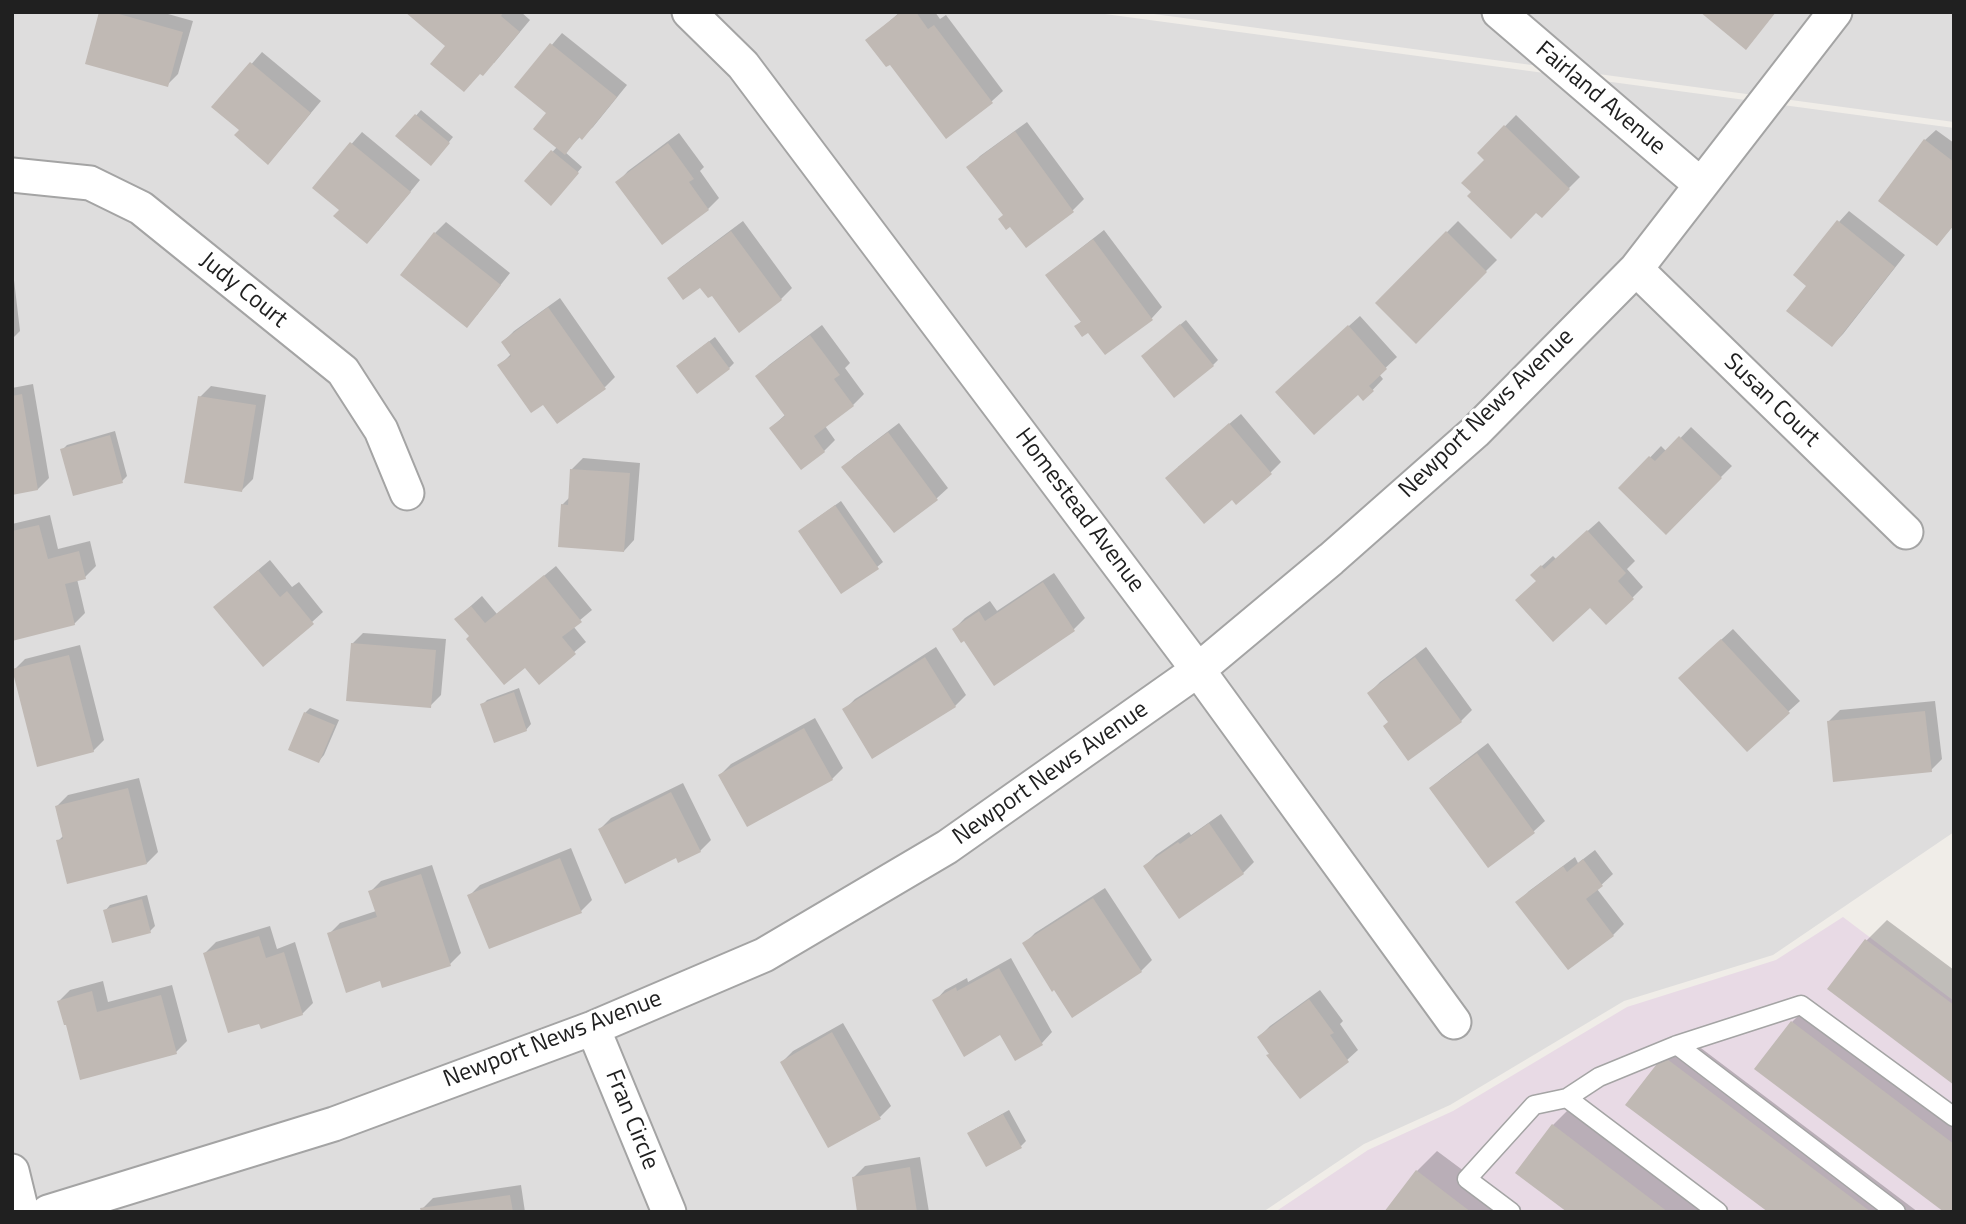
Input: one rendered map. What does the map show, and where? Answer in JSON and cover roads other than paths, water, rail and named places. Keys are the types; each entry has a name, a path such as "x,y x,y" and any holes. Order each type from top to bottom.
{"street":[{"name":"Homestead Avenue","path":"689,12 743,65 1198,670 1454,1022"},
{"name":"Fairland Avenue","path":"1499,12 1701,185"},
{"name":"Newport News Avenue","path":"48,1212 334,1124 593,1028 764,955 947,847 1198,670 1475,432 1636,269 1836,12"},
{"name":"Judy Court","path":"12,174 90,183 141,208 343,370 381,430 407,493"},
{"name":"Susan Court","path":"1636,269 1906,532"},
{"name":"Fran Circle","path":"593,1028 669,1212"},
{"path":"12,1171 22,1212"}],"lane":[{"path":"1511,1212 1467,1179 1534,1105 1567,1098 1598,1077 1677,1045 1801,1005 1954,1117"},
{"path":"1677,1045 1896,1212"},
{"path":"1567,1098 1718,1212"}]}
